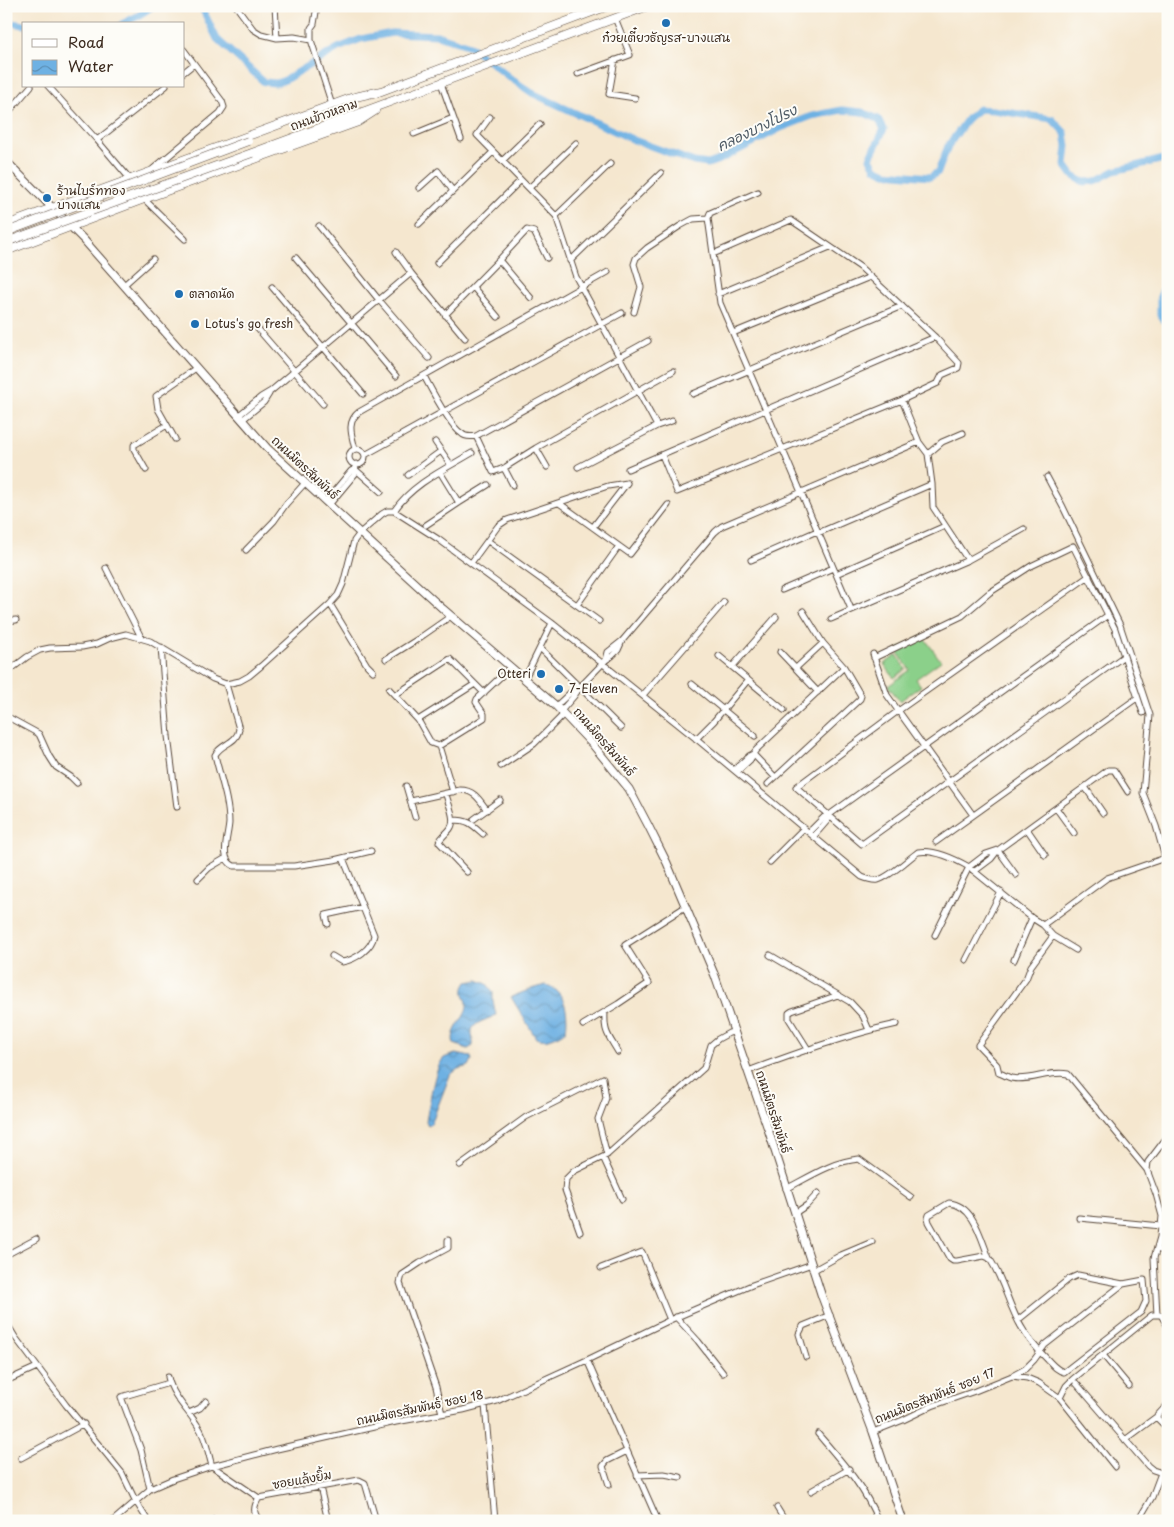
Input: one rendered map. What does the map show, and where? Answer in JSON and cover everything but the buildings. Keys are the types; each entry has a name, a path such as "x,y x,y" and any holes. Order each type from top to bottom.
{"main road":[{"name":"ถนนข้าวหลาม","path":"6,232 608,6"},
{"name":"ถนนข้าวหลาม","path":"6,242 648,6"},
{"path":"6,225 332,105 381,91"},
{"path":"6,251 358,122 387,103"},
{"path":"175,162 160,173 158,182 162,186 167,187 184,185"},
{"path":"109,187 98,193 91,203 91,208 94,211 100,212 114,211"},
{"path":"22,220 42,222 45,226 43,234 32,242"}],"street":[{"path":"236,6 253,29 261,34 277,38 294,37 311,40"},
{"path":"275,6 277,38"},
{"path":"317,6 314,24 311,28 311,40 332,105"},
{"path":"578,74 630,55 615,18"},
{"path":"150,171 220,113 224,107 222,101 185,51"},
{"path":"615,60 609,94 635,98"},
{"path":"185,71 194,64"},
{"path":"441,83 461,139"},
{"path":"6,116 29,88"},
{"path":"50,88 130,179"},
{"path":"97,140 163,88"},
{"path":"490,117 477,135 556,216 576,278 657,426"},
{"path":"414,134 454,118"},
{"path":"502,161 540,124"},
{"path":"530,188 576,143"},
{"path":"419,224 493,152"},
{"name":"ถนนมิตรสัมพันธ์","path":"6,161 71,226 267,448 451,616 560,710 593,745 629,789 667,863 715,976 768,1129 822,1297 873,1432 903,1521"},
{"path":"556,216 610,164"},
{"path":"419,188 438,171 453,191"},
{"path":"570,260 661,173"},
{"path":"437,263 522,180"},
{"path":"758,192 710,213 708,218 720,303 851,610"},
{"path":"144,199 185,239"},
{"path":"634,312 641,287 634,264 636,258 647,248 680,226 693,219 708,218"},
{"path":"662,455 677,492 902,400 938,383 942,375 958,368 959,364 935,337 860,267 791,220 713,254"},
{"path":"319,226 429,358"},
{"path":"445,315 527,230 534,232 547,258"},
{"path":"718,294 830,247"},
{"path":"396,252 464,338"},
{"path":"296,258 396,376"},
{"path":"124,285 153,259"},
{"path":"499,260 530,298"},
{"path":"355,449 350,425 354,416 608,272"},
{"path":"240,418 260,397 271,391 411,273"},
{"path":"732,333 870,277"},
{"path":"272,287 363,394"},
{"path":"473,287 498,317"},
{"path":"693,394 902,306"},
{"path":"327,503 349,474 363,462 365,455 622,313"},
{"path":"257,328 323,404"},
{"path":"628,469 935,337"},
{"path":"424,376 444,412 459,432 466,436 476,436 648,341"},
{"path":"175,439 158,409 156,396 196,368"},
{"path":"476,436 493,472 504,468 673,371"},
{"path":"902,400 920,442 928,454 933,507 968,560"},
{"path":"578,467 657,426 672,421"},
{"path":"146,470 134,449 134,445 167,426"},
{"path":"928,454 942,442 962,433"},
{"path":"435,442 452,465"},
{"path":"501,766 534,744 560,710 570,693 578,688 618,650 622,641 722,526 920,442"},
{"path":"536,448 547,467"},
{"path":"355,449 360,449 365,455"},
{"path":"355,449 351,452 352,462 381,492"},
{"path":"408,474 441,451"},
{"path":"394,511 399,503 419,486 472,453"},
{"path":"504,468 512,485"},
{"path":"440,472 459,503"},
{"path":"1046,477 1063,507 1120,625 1150,715 1143,793 1156,826 1168,868"},
{"path":"246,550 274,521 305,483"},
{"path":"471,563 498,526 507,520 608,486 627,483 593,527"},
{"path":"751,560 932,484"},
{"path":"426,525 488,485"},
{"path":"559,503 630,554 668,505"},
{"path":"6,673 27,656 40,650 82,647 126,634 141,637 226,684 240,681 250,676 330,604 338,595 343,584 354,541 360,533 382,514 387,511 394,511 438,539 605,661 642,695 862,877 877,880 918,852 924,851 940,854 970,867 1032,918 1043,924 1053,936 1076,950"},
{"path":"836,574 945,526"},
{"path":"831,619 968,560 1024,529"},
{"path":"488,541 599,621"},
{"path":"577,605 619,546"},
{"path":"973,815 887,695 874,656 962,616 1014,576 1073,546 1116,629 1142,712"},
{"path":"106,568 141,637"},
{"path":"782,590 833,568"},
{"path":"1089,576 898,711 796,787 862,844 1124,656"},
{"path":"642,695 724,602"},
{"path":"330,604 372,671"},
{"path":"768,784 861,696 844,668 823,643 803,611"},
{"path":"812,834 824,818 1108,614"},
{"path":"386,660 451,616"},
{"path":"732,667 776,617"},
{"path":"6,621 16,620"},
{"path":"525,678 552,623"},
{"path":"796,668 823,643"},
{"path":"161,647 168,736 177,807"},
{"path":"540,648 578,688 621,728"},
{"path":"780,652 818,692"},
{"path":"719,656 784,710"},
{"path":"394,695 450,659 484,693"},
{"path":"439,746 484,718 484,714 476,702 477,699 511,667"},
{"path":"735,771 748,756 753,754 844,668"},
{"path":"698,740 711,728 714,721 748,680"},
{"path":"226,684 239,729 236,739 218,749 215,755 228,809 226,858 228,863 234,866 294,866 343,858 371,851"},
{"path":"418,720 474,684"},
{"path":"692,684 755,736"},
{"path":"389,690 418,720 431,743 439,746"},
{"path":"936,842 1137,698"},
{"path":"6,716 39,734 56,767 71,777 77,784"},
{"path":"439,746 452,792"},
{"path":"753,754 775,777"},
{"path":"975,871 991,859 998,850 1108,770 1114,770 1128,792"},
{"path":"406,786 415,817"},
{"path":"1085,787 1103,813"},
{"path":"410,801 466,790 472,792 487,810"},
{"path":"446,794 453,820 450,828 439,842 467,872"},
{"path":"474,819 500,800"},
{"path":"1056,808 1074,833"},
{"path":"453,820 471,822 483,834"},
{"path":"770,862 804,828"},
{"path":"1027,829 1045,854"},
{"path":"935,935 970,867 986,854 998,850"},
{"path":"998,850 1016,875"},
{"path":"198,879 208,868 226,858"},
{"path":"332,956 338,960 346,961 361,953 370,945 374,935 343,858"},
{"path":"1043,924 1107,878 1165,858"},
{"path":"966,960 1001,892"},
{"path":"328,924 326,915 357,910 363,907"},
{"path":"582,1025 649,983 625,945 685,907"},
{"path":"1014,960 1032,918"},
{"path":"1053,936 1031,966 1026,979 978,1045 997,1065 999,1073 1011,1078 1027,1078 1060,1073 1068,1074 1147,1170 1162,1216 1162,1226 1154,1258 1156,1315"},
{"path":"770,955 850,1002 861,1013 869,1030"},
{"path":"808,1049 789,1019 789,1013 838,995"},
{"path":"605,1012 604,1026 618,1052"},
{"path":"748,1071 808,1049 869,1030 897,1024"},
{"path":"580,1232 565,1190 566,1179 574,1171 605,1156 704,1068 710,1045 729,1033 734,1032"},
{"path":"460,1165 526,1116 603,1078 606,1098 598,1119 605,1156 622,1199"},
{"path":"1147,1170 1148,1162 1168,1136"},
{"path":"786,1189 830,1167 849,1160 859,1159 911,1197"},
{"path":"795,1214 818,1193"},
{"path":"989,1258 984,1256 957,1261 950,1259 929,1222 929,1215 949,1203 955,1204 971,1215 989,1258 1004,1284 1018,1320 1026,1334 1058,1370 1064,1372 1141,1312 1146,1301 1144,1280 1123,1284 1078,1275 1069,1279 1018,1320"},
{"path":"1079,1218 1162,1226"},
{"path":"6,1254 36,1239"},
{"path":"442,1414 436,1387 400,1283 402,1274 448,1248 448,1240"},
{"name":"ถนนมิตรสัมพันธ์ ซอย 18","path":"113,1521 150,1489 173,1478 277,1449 497,1401 673,1319 752,1285 813,1267 872,1242"},
{"path":"1157,1249 1168,1252"},
{"path":"601,1268 642,1252 673,1319 698,1341 723,1374"},
{"path":"1012,1376 1025,1369 1045,1345 1123,1284"},
{"path":"806,1357 799,1334 803,1326 830,1315"},
{"path":"1060,1398 1066,1386 1152,1315 1161,1315 1168,1327"},
{"path":"6,1322 66,1405 84,1424 122,1473 148,1521"},
{"path":"1104,1356 1129,1386"},
{"path":"587,1360 658,1521"},
{"path":"6,1381 37,1367"},
{"path":"168,1376 169,1383 199,1427 205,1440 212,1466"},
{"name":"ถนนมิตรสัมพันธ์ ซอย 17","path":"873,1432 932,1406 1012,1376 1027,1378 1039,1383 1060,1398 1115,1467"},
{"path":"150,1489 141,1450 121,1397 169,1383"},
{"path":"1076,1383 1150,1469 1168,1475"},
{"path":"188,1413 200,1408 206,1401"},
{"path":"1125,1440 1156,1417 1168,1404"},
{"path":"485,1405 495,1521"},
{"path":"1156,1417 1168,1429"},
{"path":"21,1458 84,1424"},
{"path":"818,1434 849,1469 869,1501 878,1521"},
{"path":"609,1486 603,1466 607,1461 626,1451"},
{"name":"ซอยแล้งยิ้ม","path":"212,1466 259,1498 359,1480 365,1482 376,1521"},
{"path":"811,1491 849,1469"},
{"path":"1138,1521 1152,1497 1161,1473"},
{"path":"637,1475 664,1474 680,1477"},
{"path":"320,1487 328,1521"},
{"path":"259,1498 255,1504 254,1512 260,1521"},
{"path":"777,1508 786,1521"}],"green space":[{"path":"923,636 941,661 916,679 921,686 900,701 888,686 910,670 896,650"},
{"path":"897,655 906,669 894,678 884,664"}],"water":[{"path":"478,980 487,984 493,992 496,1015 473,1027 473,1046 468,1049 454,1044 453,1039 466,1011 465,986 467,982"},
{"path":"546,985 558,992 561,997 566,1010 567,1023 566,1030 563,1033 544,1039 536,1038 511,997"},
{"path":"456,1054 471,1057 472,1060 469,1066 458,1069 450,1075 431,1124 428,1126 426,1121 437,1070 444,1058"}],"waterway":[{"name":"คลองบางโปรง","path":"126,22 153,6"},
{"name":"คลองบางโปรง","path":"201,6 217,39 264,82 276,83 285,80 338,48 361,39 392,33 437,35 470,46 532,93 634,140 694,162 708,164 722,159 781,128 812,116 842,110 862,112 878,119 884,129 870,158 875,168 886,173 930,177 938,172 948,146 968,118 979,109 1052,119 1065,133 1067,146 1065,165 1073,176 1084,182 1095,181 1114,171 1168,158"},
{"name":"คลองบางโปรง","path":"6,22 22,25"},
{"name":"คลองบางโปรง","path":"1168,279 1160,297 1160,315 1168,325"}],"place":[{"name":"ก๋วยเตี๋ยวธัญรส-บางแสน","path":"666,23"},
{"name":"ร้านไบร์ททอง บางแสน","path":"47,198"},
{"name":"ตลาดนัด","path":"179,294"},
{"name":"Lotus's go fresh","path":"195,324"},
{"name":"Otteri","path":"541,674"},
{"name":"7-Eleven","path":"559,689"}]}
